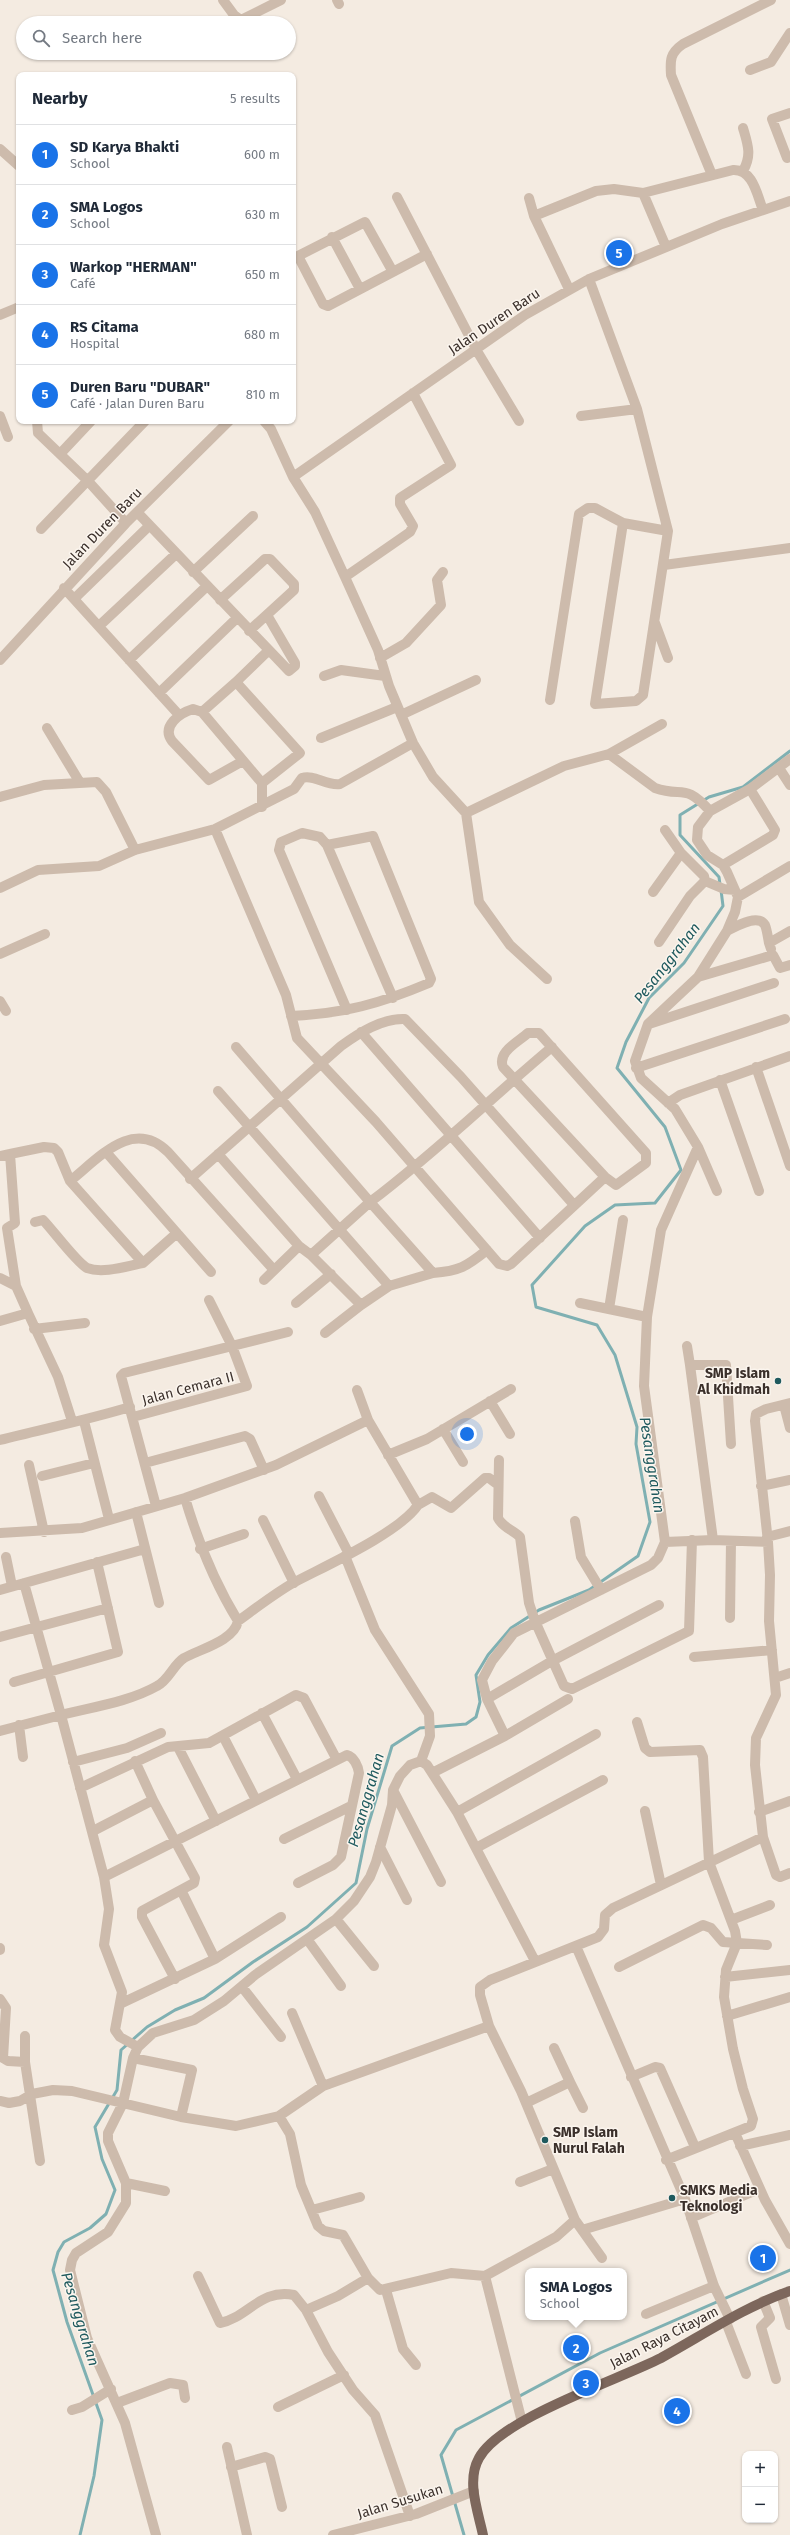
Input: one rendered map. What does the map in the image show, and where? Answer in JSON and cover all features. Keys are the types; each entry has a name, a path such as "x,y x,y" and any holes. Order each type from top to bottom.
{"main road":[{"name":"Jalan Raya Citayam","path":"483,2535 474,2491 475,2466 480,2456 522,2422 659,2358 728,2318 786,2292"}],"street":[{"path":"223,0 235,16"},
{"path":"249,16 281,0"},
{"path":"712,175 671,76 670,61 674,51 683,44 771,0"},
{"path":"750,70 770,62 790,33"},
{"path":"790,113 772,119 787,158 790,157"},
{"path":"743,128 750,153 749,160 743,171"},
{"path":"0,149 16,163"},
{"path":"534,216 596,191 614,189 643,193 733,170 743,171 752,181 764,210"},
{"path":"643,193 666,247"},
{"path":"397,197 477,350 518,421"},
{"path":"528,198 534,216 569,289"},
{"name":"Jalan Duren Baru","path":"294,477 525,315 569,289 589,279 666,247 790,201"},
{"path":"393,272 364,222 300,253 299,259 325,306 360,289 393,272 427,254"},
{"path":"332,237 360,289"},
{"path":"589,279 637,409 668,531 664,565 642,697 636,701 594,704 623,524"},
{"path":"0,315 16,308"},
{"path":"345,576 410,532 413,526 400,504 400,498 451,465 413,393"},
{"path":"581,416 637,409"},
{"path":"0,416 8,437"},
{"path":"37,424 38,433 88,481 126,524"},
{"path":"60,454 88,424"},
{"path":"41,529 142,424"},
{"name":"Jalan Duren Baru","path":"0,660 64,588 137,512 226,424"},
{"path":"266,424 294,477 315,512 345,576 380,658 385,676 413,743 433,776 466,813 479,902 510,945 547,979"},
{"path":"550,700 578,517 584,509 595,508 623,524 668,531"},
{"path":"137,512 287,671 295,666 267,615"},
{"path":"193,572 253,516"},
{"path":"74,599 149,526"},
{"path":"664,565 790,548"},
{"path":"98,626 176,554"},
{"path":"220,600 268,558 295,588 250,631"},
{"path":"380,658 411,638 441,605 437,580 443,572"},
{"path":"130,660 207,586"},
{"path":"64,588 179,715"},
{"path":"159,693 237,618"},
{"path":"654,621 668,658"},
{"path":"202,712 268,651"},
{"path":"324,676 341,670 385,676"},
{"path":"321,738 399,711 476,680"},
{"path":"236,682 299,751 299,755 262,783"},
{"path":"243,761 213,779 208,779 170,738 169,728 179,715 193,709 202,712 262,783 262,807"},
{"path":"466,813 564,766 609,754 662,724"},
{"path":"47,728 79,781"},
{"path":"0,888 38,870 98,866 135,850 215,829 262,807 294,789 302,778 312,777 327,784 340,784 413,743"},
{"path":"609,754 655,788 664,791 685,791 694,795 707,808"},
{"path":"716,1191 698,1147 681,1117 647,1084 636,1068 635,1061 648,1024 698,977 727,931 735,912 732,892 723,865 707,854 697,840 698,826 707,808 750,789 790,759"},
{"path":"779,768 790,785"},
{"path":"0,798 44,784 93,781 101,785 135,850"},
{"path":"723,865 772,835 775,830 750,789"},
{"path":"215,829 279,978 292,1019 295,1035 322,1062 499,1264 507,1266 540,1238 605,1177"},
{"path":"665,830 681,853 704,876 705,881"},
{"path":"347,1010 279,850 281,842 302,833 320,837 327,845 393,998"},
{"path":"292,1019 347,1010 393,998 429,983 431,979 373,836 327,845"},
{"path":"653,892 681,853"},
{"path":"705,881 732,892 790,866"},
{"path":"659,942 690,896 705,881"},
{"path":"727,931 754,920 759,920 764,924 773,955 780,968 790,965"},
{"path":"769,943 790,931"},
{"path":"0,954 45,934"},
{"path":"698,977 773,955"},
{"path":"648,1024 774,984"},
{"path":"0,1001 6,1011"},
{"path":"190,1178 322,1062 361,1032 393,1020 405,1019 484,1104 574,1205"},
{"path":"636,1068 784,1019"},
{"path":"361,1032 540,1238"},
{"path":"528,1033 540,1033 552,1047 646,1153 646,1163 616,1186 605,1177 514,1079 501,1061 502,1055 528,1033"},
{"path":"236,1047 433,1273"},
{"path":"310,1254 338,1228 370,1202 416,1168 484,1104 552,1047"},
{"path":"668,1103 680,1095 756,1067 790,1057"},
{"path":"756,1067 790,1166"},
{"path":"720,1080 759,1191"},
{"path":"218,1091 389,1286"},
{"path":"70,1181 106,1152 128,1139 147,1138 160,1144 274,1270"},
{"path":"72,1421 58,1377 34,1329 16,1286 7,1228 15,1223 5,1155 44,1147 54,1148 58,1152 70,1181 143,1263"},
{"path":"505,1736 486,1699 482,1680 492,1661 510,1637 535,1620 651,1565 658,1558 665,1542 644,1386 647,1317 661,1230 698,1147"},
{"path":"106,1152 211,1272"},
{"path":"218,1154 299,1246 310,1254 361,1305"},
{"path":"35,1222 43,1220 87,1268 115,1268 143,1263 177,1233"},
{"path":"609,1309 623,1220"},
{"path":"264,1280 299,1246"},
{"path":"325,1333 361,1305 389,1286 433,1273 457,1271 465,1268 487,1250"},
{"path":"296,1303 331,1274"},
{"path":"0,1278 16,1286"},
{"path":"208,1300 232,1346"},
{"path":"580,1303 647,1317"},
{"path":"0,1321 28,1313"},
{"path":"34,1329 85,1323"},
{"path":"156,1506 133,1417 121,1379 124,1373 288,1332"},
{"name":"Jalan Cemara II","path":"133,1417 244,1388 246,1383 232,1346"},
{"path":"687,1346 713,1540"},
{"path":"690,1365 726,1365 731,1444"},
{"path":"388,1455 426,1439 511,1389"},
{"path":"356,1390 368,1420 418,1505"},
{"path":"490,1400 510,1434"},
{"path":"790,1428 787,1404 766,1409 756,1414 761,1486 768,1539 770,1576 769,1621 775,1678 774,1701 755,1743 760,1812 763,1837 776,1875 780,1877 790,1873"},
{"path":"0,1440 72,1421 84,1421 130,1407"},
{"path":"0,1533 44,1532 82,1528 185,1498 264,1470 368,1420"},
{"path":"84,1421 109,1519"},
{"path":"443,1429 463,1462"},
{"path":"145,1463 245,1436 250,1439 264,1470"},
{"path":"499,1460 497,1484 498,1518 501,1524 514,1531 520,1537 529,1603 552,1661 564,1686 572,1689 689,1630 692,1540"},
{"path":"42,1476 94,1463"},
{"path":"29,1465 44,1532"},
{"path":"0,1731 117,1701 157,1687 164,1682 182,1659 233,1633 238,1621 294,1583 347,1555 409,1516 418,1505 432,1497 451,1508 485,1478 489,1478 497,1484"},
{"path":"761,1486 790,1480"},
{"path":"319,1496 347,1555 375,1630 429,1714 430,1736 421,1761"},
{"path":"185,1498 200,1549 224,1600 238,1621"},
{"path":"136,1512 159,1603"},
{"path":"263,1520 294,1583"},
{"path":"575,1521 582,1557 600,1588"},
{"path":"665,1542 692,1540 731,1541 768,1539 790,1531"},
{"path":"200,1549 244,1534"},
{"path":"730,1618 731,1541"},
{"path":"0,1590 145,1549"},
{"path":"6,1557 12,1586"},
{"path":"14,1682 118,1652 97,1562"},
{"path":"24,1583 35,1628 49,1672 93,1831 104,1877 109,1909 104,1946 122,1992 122,2003 115,2019 115,2030 120,2036 135,2046"},
{"path":"486,1699 552,1661 659,1605"},
{"path":"0,1637 108,1608"},
{"path":"694,1657 772,1650"},
{"path":"775,1678 790,1673"},
{"path":"80,1788 135,1761 168,1747 199,1745 223,1736 296,1695 304,1698 337,1760"},
{"path":"432,1772 505,1736 568,1700"},
{"path":"262,1713 297,1779"},
{"path":"637,1722 645,1748 650,1752 700,1750 703,1757 709,1862 731,1920 737,1943 725,1977 724,1997 743,2089 753,2119 751,2126 695,2147 666,2160"},
{"path":"19,1725 23,1757"},
{"path":"73,1762 127,1748 161,1733"},
{"path":"457,1812 596,1734"},
{"path":"223,1736 256,1800"},
{"path":"178,1747 216,1821"},
{"path":"104,1877 297,1779 337,1760 350,1756 358,1766 359,1773 340,1857 333,1865 298,1883"},
{"path":"135,1761 153,1800 195,1880 181,1890 142,1911 142,1917 175,1979"},
{"path":"421,1761 432,1772 457,1812 535,1962"},
{"path":"156,2535 139,2468 117,2403 107,2391 87,2338 70,2270 72,2260 76,2254 108,2232 126,2203 126,2183 108,2137 108,2132 120,2103 135,2046 153,2033 194,2020 242,1987 255,1975 336,1919 354,1901 370,1877 390,1812 393,1790 400,1776 410,1765 421,1761"},
{"path":"476,1848 603,1780"},
{"path":"393,1790 441,1882"},
{"path":"93,1831 153,1800"},
{"path":"760,1812 790,1801"},
{"path":"284,1839 351,1806"},
{"path":"645,1811 661,1885"},
{"path":"602,2258 575,2220 526,2103 489,2026 480,1995 480,1987 484,1983 601,1935 605,1915 609,1911 763,1837"},
{"path":"380,1847 407,1900"},
{"path":"181,1890 215,1959"},
{"path":"731,1920 770,1905"},
{"path":"122,2003 215,1959 281,1917"},
{"path":"336,1919 374,1966"},
{"path":"618,1967 703,1925 711,1928 721,1941 767,1945"},
{"path":"307,1939 341,1986"},
{"path":"576,1946 666,2160 684,2199 728,2318 746,2374"},
{"path":"725,1977 790,1970"},
{"path":"242,1987 281,2037"},
{"path":"727,2016 790,1997"},
{"path":"0,1998 6,2008 3,2058 8,2061 25,2062"},
{"path":"292,2013 323,2086"},
{"path":"0,2101 9,2103 20,2101 32,2094 53,2090 72,2091 107,2101 228,2126 279,2116 323,2086 489,2026"},
{"path":"25,2036 25,2062 32,2094 40,2160"},
{"path":"554,2048 583,2108"},
{"path":"133,2058 192,2070 180,2117"},
{"path":"631,2078 655,2067 660,2068 695,2147"},
{"path":"526,2103 570,2082"},
{"path":"279,2116 290,2134 301,2185 318,2226 324,2231 343,2235 368,2278 380,2290 386,2290 451,2273 485,2276 556,2237 575,2220"},
{"path":"735,2133 759,2189 789,2240"},
{"path":"740,2146 790,2135"},
{"path":"520,2182 553,2169"},
{"path":"126,2183 165,2191"},
{"path":"691,2218 759,2189"},
{"path":"312,2210 360,2197"},
{"path":"582,2230 684,2199"},
{"path":"198,2276 220,2324 267,2297 280,2294 294,2295 306,2310 328,2352 378,2423 410,2516"},
{"path":"485,2276 513,2392 522,2422"},
{"path":"306,2310 338,2296 368,2278"},
{"path":"646,2314 716,2289"},
{"path":"386,2290 403,2349 416,2365"},
{"path":"786,2292 790,2325"},
{"path":"763,2301 770,2318 762,2325 762,2329 776,2379"},
{"path":"278,2407 344,2375"},
{"path":"117,2403 153,2388 176,2383 183,2385 185,2398"},
{"path":"72,2410 82,2407 107,2391"},
{"path":"227,2447 247,2535"},
{"path":"231,2467 266,2458 270,2459 282,2507"},
{"name":"Jalan Susukan","path":"333,2535 410,2516 474,2491"}],"waterway":[{"name":"Pesanggrahan","path":"720,885 719,877 680,835 680,815 709,797 743,787 790,751"},
{"name":"Pesanggrahan","path":"80,2535 94,2476 102,2420 67,2322 53,2270 58,2252 64,2242 90,2228 106,2214 115,2190 102,2159 95,2127 117,2090 121,2050 147,2027 175,2010 204,1998 253,1962 307,1927 356,1883 367,1829 392,1746 420,1728 466,1724 476,1717 480,1702 476,1675 488,1655 511,1628 539,1610 589,1590 638,1556 650,1522 636,1444 637,1427 615,1355 597,1325 536,1307 532,1285 585,1226 615,1205 655,1203 681,1170 665,1127 617,1068 626,1042 649,998 684,963 723,906 721,890"},
{"path":"464,2535 441,2455 456,2430 600,2353 790,2270"}],"place":[{"name":"Duren Baru \"DUBAR\"","path":"619,253"},
{"name":"SMP Islam Al Khidmah","path":"778,1381"},
{"name":"SMP Islam Nurul Falah","path":"545,2140"},
{"name":"SMKS Media Teknologi","path":"672,2198"},
{"name":"SD Karya Bhakti","path":"763,2258"},
{"name":"SMA Logos","path":"576,2348"},
{"name":"Warkop \"HERMAN\"","path":"586,2383"},
{"name":"RS Citama","path":"677,2411"}]}
